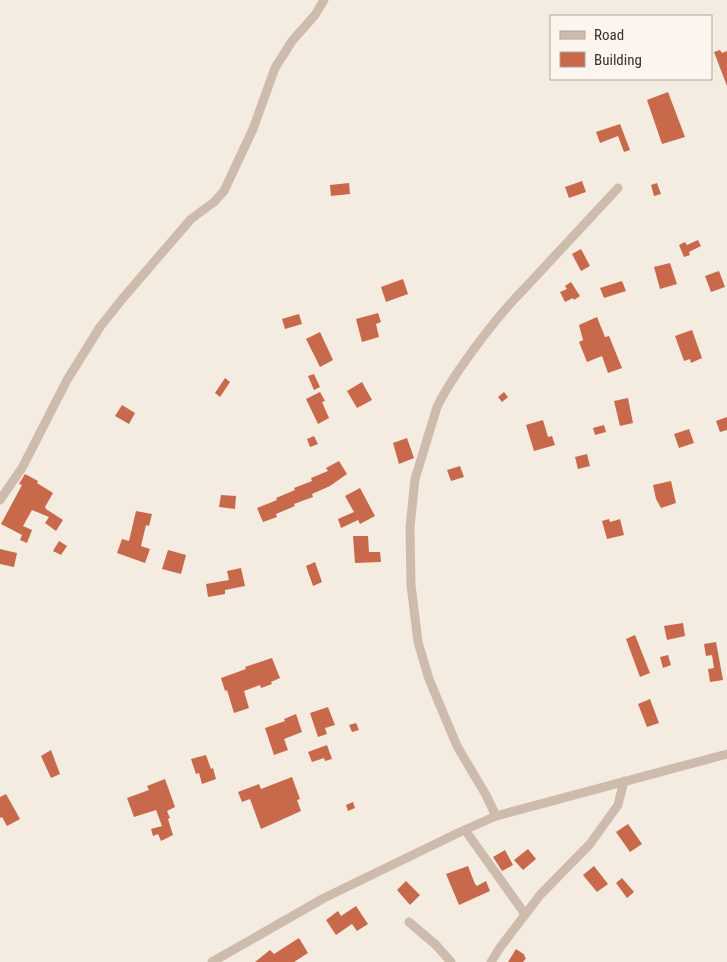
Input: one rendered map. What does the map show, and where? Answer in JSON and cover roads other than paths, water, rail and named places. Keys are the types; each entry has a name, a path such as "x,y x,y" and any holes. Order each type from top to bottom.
{"street":[{"path":"0,500 22,468 67,380 100,327 122,298 191,219 214,202 224,191 253,129 275,68 292,41 315,14 324,0"},
{"path":"496,816 457,746 429,679 421,651 411,585 410,561 410,527 415,480 437,407 442,396 470,354 509,303 526,288 618,188"},
{"path":"212,962 324,898 496,816 727,754"},
{"path":"491,962 540,895 590,844 618,805 624,781"},
{"path":"464,830 525,914"},
{"path":"410,922 436,945 451,962"}]}
